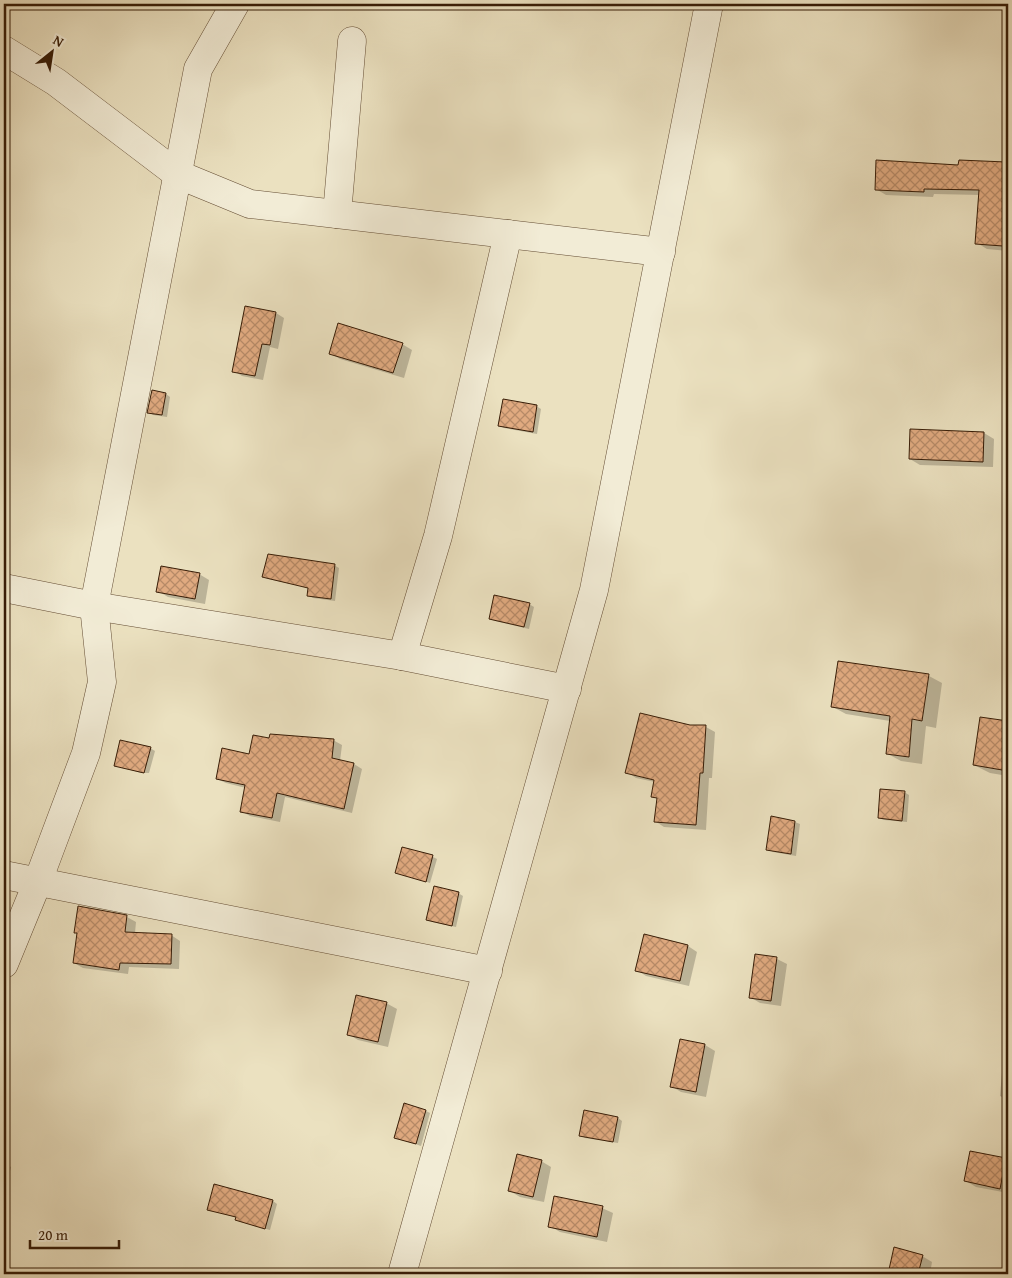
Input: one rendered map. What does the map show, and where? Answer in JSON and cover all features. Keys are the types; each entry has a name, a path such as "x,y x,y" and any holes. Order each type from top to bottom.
{"street":[{"path":"4,964 38,881 86,753 102,682 94,606 177,174 198,69 235,4"},
{"path":"402,1274 594,590 709,4"},
{"path":"336,214 352,41"},
{"path":"4,50 56,82 177,174 250,204 661,252"},
{"path":"402,656 438,536 508,234"},
{"path":"4,588 94,606 402,656 567,689"},
{"path":"4,875 488,971"}],"building":[{"path":"876,160 958,165 959,160 1006,162 1003,246 975,244 979,190 924,189 924,192 875,190"},
{"path":"245,306 276,312 270,345 262,344 255,376 232,372"},
{"path":"338,323 403,343 393,373 329,354"},
{"path":"152,390 166,393 162,415 147,413"},
{"path":"503,399 537,405 533,432 498,426"},
{"path":"910,429 984,432 983,462 909,459"},
{"path":"268,554 335,564 331,599 307,596 308,588 262,577"},
{"path":"161,566 200,573 195,599 156,592"},
{"path":"494,595 530,603 524,627 489,619"},
{"path":"838,661 929,674 922,721 912,719 909,757 886,754 890,716 831,707"},
{"path":"640,713 690,725 706,725 703,773 700,773 696,825 654,822 657,798 651,797 654,780 625,773"},
{"path":"980,717 1008,721 1008,771 973,765"},
{"path":"270,734 334,739 332,758 354,763 344,809 277,793 272,818 240,812 245,785 216,779 222,748 249,754 253,735 269,738"},
{"path":"120,740 151,747 144,773 114,766"},
{"path":"880,789 905,791 902,821 878,818"},
{"path":"771,816 795,821 791,854 766,850"},
{"path":"402,847 433,855 426,882 395,873"},
{"path":"434,886 459,892 452,926 426,920"},
{"path":"78,906 127,915 125,932 172,934 171,964 120,963 119,970 73,963 77,933 74,933"},
{"path":"644,934 688,945 680,981 635,971"},
{"path":"755,954 777,957 771,1001 749,998"},
{"path":"356,995 387,1002 378,1042 347,1035"},
{"path":"680,1039 705,1044 696,1092 670,1087"},
{"path":"404,1103 426,1110 416,1144 394,1138"},
{"path":"584,1110 618,1117 613,1142 579,1136"},
{"path":"970,1151 1006,1158 1000,1189 964,1181"},
{"path":"517,1154 542,1160 533,1197 508,1191"},
{"path":"214,1184 273,1200 265,1229 235,1220 236,1217 207,1210"},
{"path":"554,1196 603,1206 597,1237 548,1227"},
{"path":"894,1247 923,1255 918,1274 888,1274"}]}
